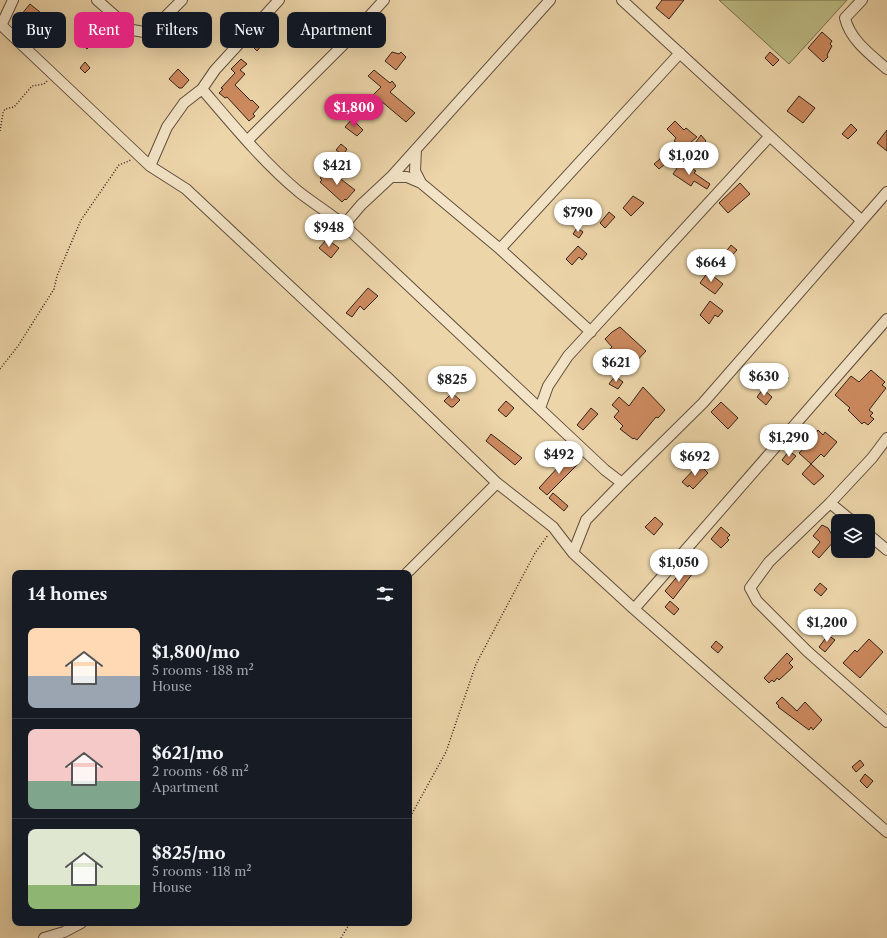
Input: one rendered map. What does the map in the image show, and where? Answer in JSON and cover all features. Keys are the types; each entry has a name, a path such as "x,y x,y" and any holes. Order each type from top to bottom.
{"street":[{"path":"13,0 1,25 150,166 186,189 389,379 497,483 553,527 573,553 634,609 887,832"},
{"path":"97,0 127,28 144,32 155,27 182,0"},
{"path":"150,166 167,127 184,103 202,89 215,70 279,0"},
{"path":"248,140 345,43 384,0"},
{"path":"344,225 361,205 391,177 550,0"},
{"path":"622,0 769,137 861,220"},
{"path":"862,0 845,18 848,30 858,42 887,69"},
{"path":"500,249 680,53"},
{"path":"202,89 223,116 248,140 271,166 300,192 322,207 344,225 605,470 622,483"},
{"path":"540,408 548,386 557,372 591,332 769,137"},
{"path":"416,149 416,171 421,183"},
{"path":"391,177 407,177 421,183 500,249 591,332"},
{"path":"573,553 586,520 704,403 861,220 887,192"},
{"path":"634,609 887,319"},
{"path":"887,438 872,458 830,503 769,562 750,588 757,601 807,652 887,722"},
{"path":"410,570 497,483"},
{"path":"830,503 843,514"},
{"path":"875,540 887,550"},
{"path":"44,938 64,932 75,926"}],"path":[{"path":"0,131 5,109 14,107 32,86 44,84 55,75"},
{"path":"0,369 18,346 54,289 57,276 81,220 119,165 141,156"},
{"path":"412,814 446,752 476,664 535,553 553,527"},
{"path":"341,938 348,926"}],"shaded area":[{"path":"719,0 847,0 789,64"}],"building":[{"path":"662,0 684,0 669,19 656,8"},
{"path":"30,4 40,12 23,12"},
{"path":"822,32 832,41 830,44 832,46 827,55 828,57 823,62 808,48"},
{"path":"392,52 399,54 401,52 406,57 396,70 385,61"},
{"path":"770,52 779,60 773,66 765,58"},
{"path":"241,59 247,64 240,70 245,74 235,85 259,107 253,114 255,116 249,121 227,97 225,98 219,93 223,89 221,88 235,73 231,69"},
{"path":"85,62 90,68 85,73 80,68"},
{"path":"178,69 189,80 182,88 179,88 169,79"},
{"path":"374,70 390,83 392,81 396,86 390,92 415,113 406,122 381,101 378,104 371,97 381,87 368,76"},
{"path":"799,96 815,108 803,123 787,111"},
{"path":"352,119 363,130 357,136 345,127"},
{"path":"675,121 684,130 686,128 697,137 659,169 654,164 678,144 674,141 676,138 667,129"},
{"path":"851,124 857,130 848,139 842,134"},
{"path":"887,130 887,151 877,143"},
{"path":"701,135 706,141 689,159 685,157"},
{"path":"341,144 347,149 343,155 336,150"},
{"path":"682,161 696,171 694,173 710,184 707,189 694,181 691,186 673,174"},
{"path":"328,169 355,190 346,200 345,199 342,202 320,182 322,180 320,178"},
{"path":"740,183 750,194 728,213 719,203"},
{"path":"633,196 644,203 631,216 623,208"},
{"path":"609,212 615,217 605,228 600,223"},
{"path":"577,228 583,232 579,238 573,234"},
{"path":"327,239 339,248 331,258 319,248"},
{"path":"731,245 737,250 727,261 722,257"},
{"path":"578,246 587,254 582,260 579,257 572,265 566,259"},
{"path":"708,272 723,284 715,294 700,283"},
{"path":"368,288 378,296 364,310 360,306 352,317 346,313"},
{"path":"710,301 723,311 718,317 715,315 709,324 700,315"},
{"path":"620,327 646,351 631,367 610,349 612,347 605,339"},
{"path":"871,370 885,382 882,385 886,388 869,410 873,413 870,416 874,419 868,425 864,422 862,424 848,410 850,408 835,395 851,376 859,382"},
{"path":"782,372 789,378 784,383 777,378"},
{"path":"615,376 623,382 618,389 609,384"},
{"path":"643,387 665,410 658,418 656,417 637,440 634,438 633,439 620,429 623,426 614,417 619,411 612,405 619,397 629,406"},
{"path":"763,389 772,397 766,405 757,397"},
{"path":"452,393 460,400 453,407 451,407 444,401"},
{"path":"506,401 514,408 506,417 498,410"},
{"path":"721,402 738,418 728,429 711,412"},
{"path":"591,408 598,414 583,430 577,425"},
{"path":"818,430 823,435 825,432 837,442 824,457 821,454 811,464 799,453 809,444 804,439 811,431 815,434"},
{"path":"491,434 522,458 515,465 486,441"},
{"path":"789,451 796,456 788,465 782,460"},
{"path":"570,454 578,464 547,495 539,488"},
{"path":"699,464 708,473 693,489 689,485 688,487 682,482"},
{"path":"811,464 824,476 814,485 802,474"},
{"path":"553,493 568,506 564,511 549,498"},
{"path":"655,517 663,524 654,535 645,527"},
{"path":"822,525 828,528 831,533 831,544 819,558 812,552 820,542 813,536"},
{"path":"721,527 730,535 727,538 729,540 721,548 711,539"},
{"path":"686,566 693,573 673,599 665,591"},
{"path":"820,583 827,589 821,596 814,590"},
{"path":"670,601 679,609 674,615 665,607"},
{"path":"828,635 835,640 825,652 819,647"},
{"path":"869,639 883,652 860,678 843,663 855,650 857,652"},
{"path":"716,641 723,647 718,653 711,647"},
{"path":"787,653 793,659 789,663 793,667 779,680 777,678 774,682 772,680 769,683 764,678"},
{"path":"782,697 797,711 805,702 822,720 813,730 811,727 809,730 778,707 779,706 776,703"},
{"path":"860,760 864,765 856,772 852,767"},
{"path":"865,774 873,781 867,788 860,781"}]}
